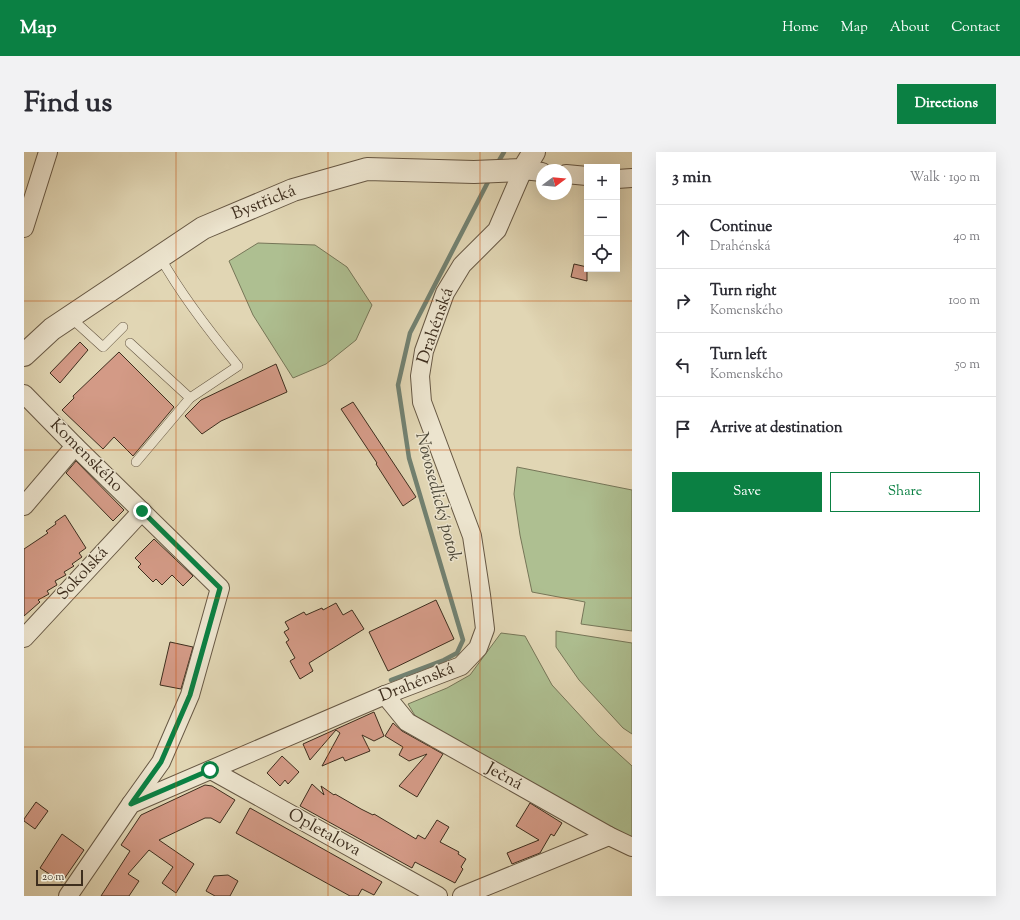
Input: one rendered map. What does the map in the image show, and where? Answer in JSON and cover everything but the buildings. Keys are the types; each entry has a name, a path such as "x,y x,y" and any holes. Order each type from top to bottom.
{"street":[{"path":"24,228 48,152"},
{"name":"Bystřická","path":"24,355 52,329 203,228 293,190 367,169 518,167"},
{"name":"Drahénská","path":"131,804 386,695 461,666 478,648 485,629 472,536 422,402 420,376 424,351 445,293 462,265 497,230 518,167"},
{"path":"572,175 584,176"},
{"path":"620,179 632,178"},
{"name":"Komenského","path":"24,394 220,588 190,695 161,762 131,804"},
{"path":"24,506 75,446"},
{"name":"Sokolská","path":"24,638 142,511"},
{"name":"Ječná","path":"386,695 407,722 609,836 632,847"},
{"name":"Opletalova","path":"210,770 438,896"},
{"path":"68,896 131,804"},
{"path":"462,896 609,836"}],"lane":[{"path":"136,462 190,398 238,366 211,334 170,275 160,257"},
{"path":"70,317 103,347 123,327"},
{"path":"130,343 190,398"}],"green space":[{"path":"258,243 315,245 347,267 372,305 356,340 326,364 293,378 253,315 229,261"},
{"path":"517,467 632,490 632,631 581,624 585,602 532,592 520,535 514,494"},
{"path":"556,631 632,643 632,734 623,728 579,680 556,647"},
{"path":"501,633 525,636 552,685 598,735 632,766 632,837 614,829 417,719 408,704 447,688 470,675"}],"waterway":[{"name":"Novosedlický potok","path":"497,164 504,152"},
{"name":"Novosedlický potok","path":"391,680 444,660 457,653 463,640 409,458 398,385 410,333 490,178"}],"route":[{"path":"142,511 220,588 190,695 161,762 131,804 210,770"}]}
